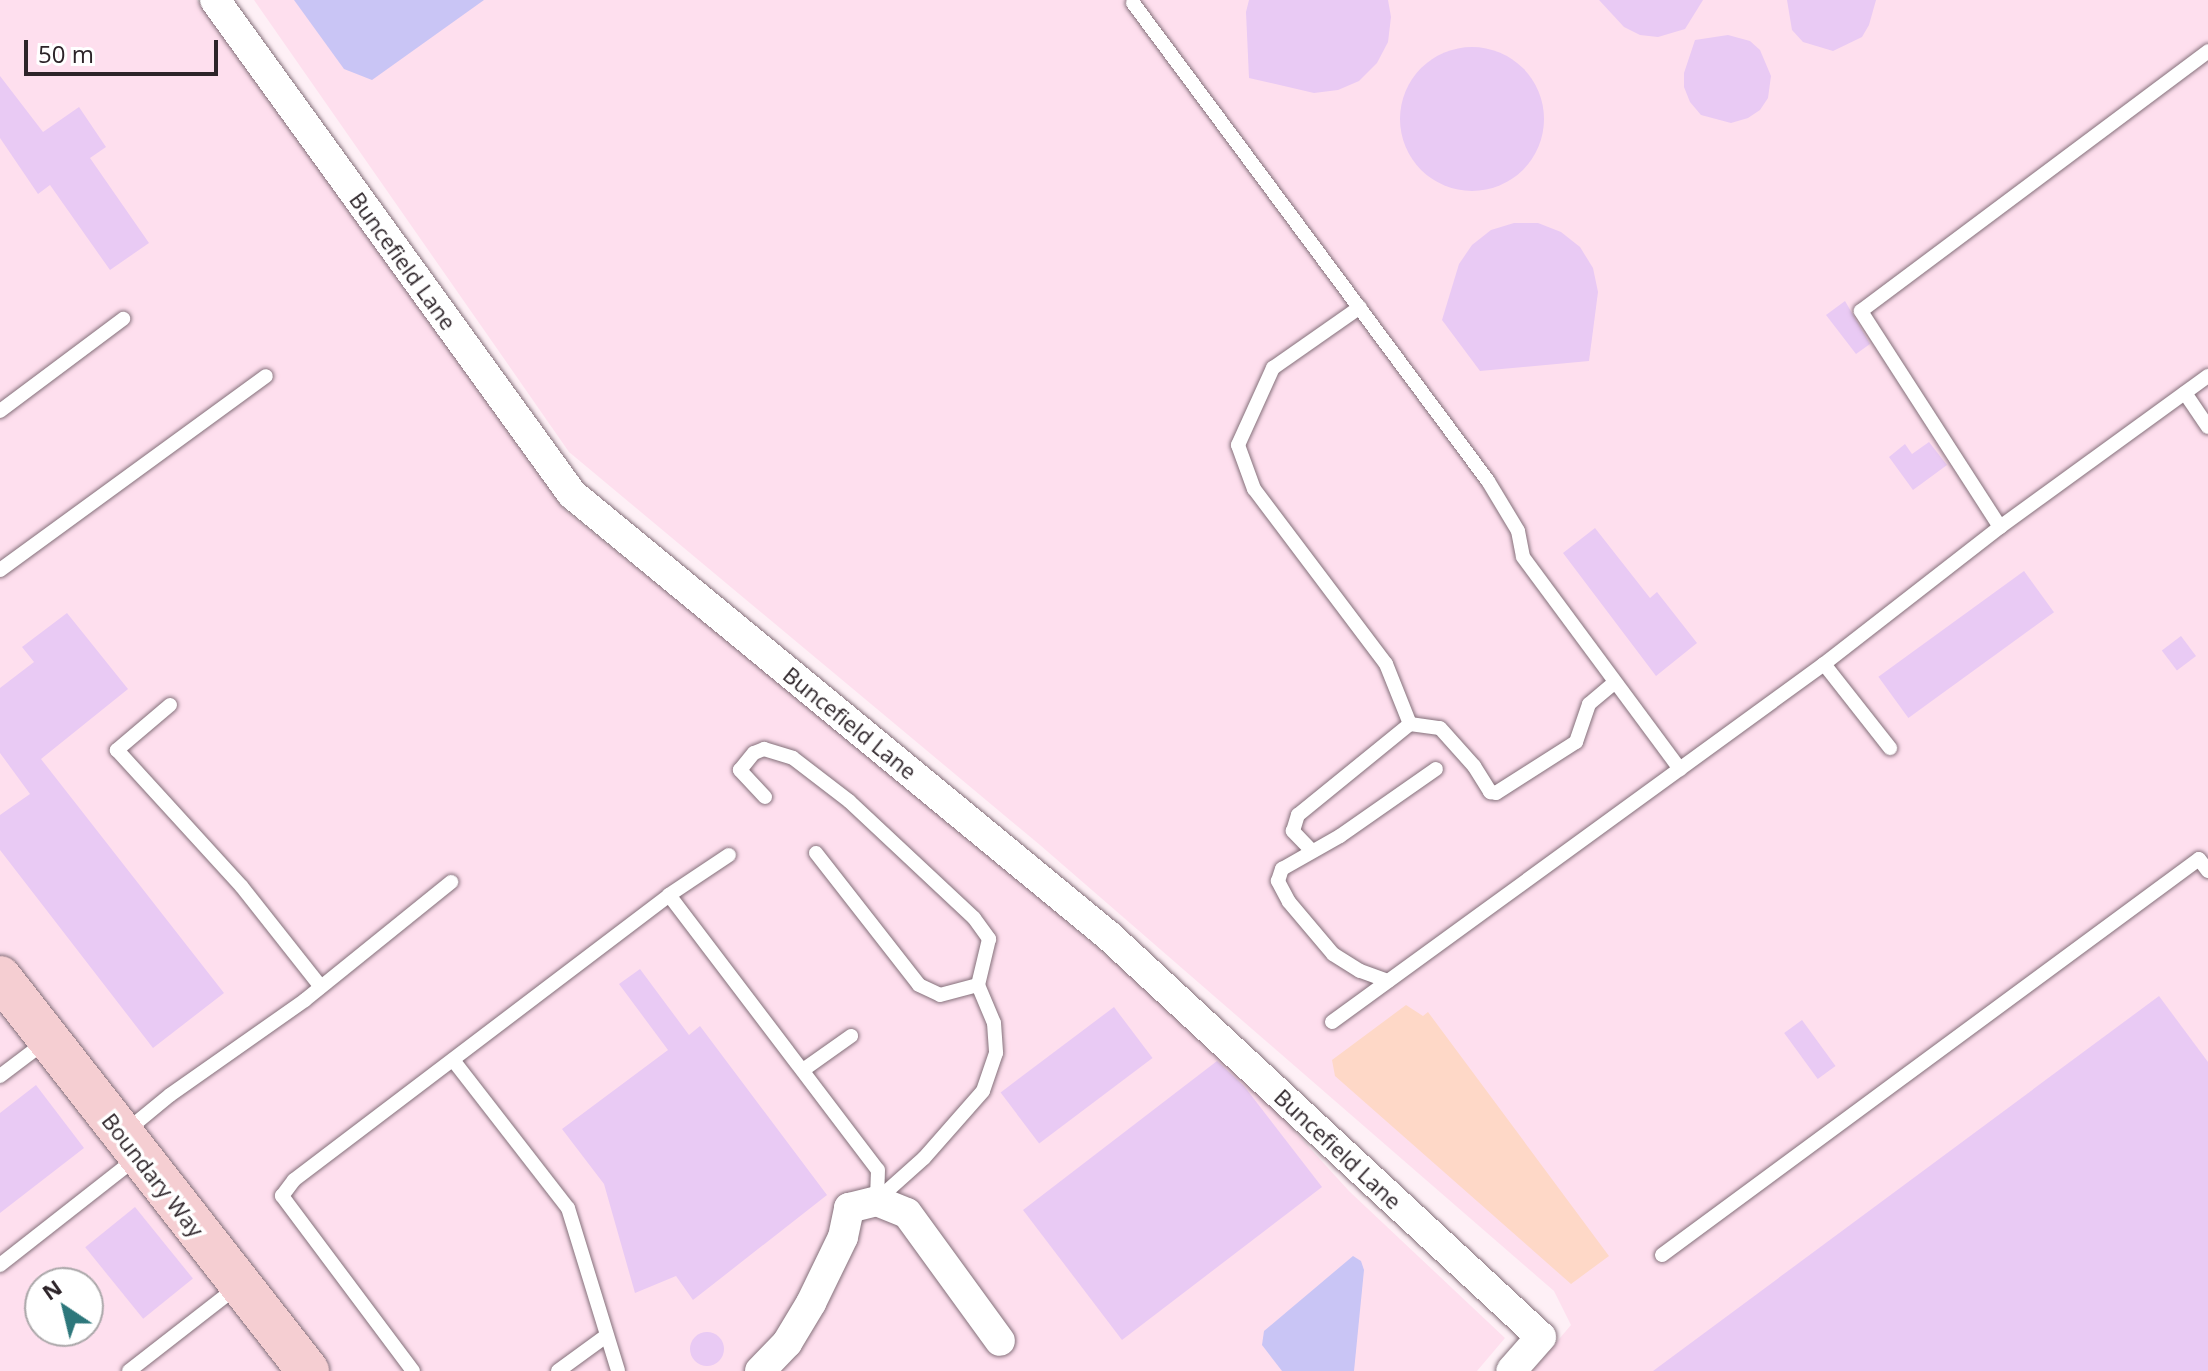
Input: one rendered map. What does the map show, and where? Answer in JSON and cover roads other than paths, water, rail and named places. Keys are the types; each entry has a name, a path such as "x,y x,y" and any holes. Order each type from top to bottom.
{"street":[{"name":"Buncefield Lane","path":"215,0 572,494 1109,936 1541,1337 1511,1371"},
{"name":"Boundary Way","path":"0,977 308,1371"},
{"path":"760,1371 787,1343 811,1303 843,1237 849,1208 877,1201 907,1213 1000,1341"}],"lane":[{"path":"1133,3 1488,481 1518,531 1523,557 1680,769"},
{"path":"2000,527 1861,311 2208,51"},
{"path":"1360,307 1273,368 1238,445 1254,489 1386,664 1410,724"},
{"path":"0,411 123,319"},
{"path":"0,570 266,376"},
{"path":"1332,1022 1824,664 2000,527 2208,376"},
{"path":"2185,393 2208,427"},
{"path":"1824,664 1890,748"},
{"path":"1312,851 1293,831 1298,815 1410,724 1440,728 1474,766 1490,792 1496,793 1576,742 1589,704 1615,682"},
{"path":"170,705 117,750 242,887 321,987"},
{"path":"765,797 740,770 754,753 764,749 793,758 904,849 985,930 989,939 978,985 994,1023 996,1053 983,1091 924,1158 877,1201"},
{"path":"1388,981 1333,954 1283,894 1278,881 1282,869 1436,769"},
{"path":"816,853 919,985 940,995 978,985"},
{"path":"413,1371 282,1196 294,1180 669,895 729,855"},
{"path":"1662,1255 2199,859 2208,871"},
{"path":"0,1265 130,1146 170,1095 321,987 451,882"},
{"path":"669,895 878,1170 877,1201"},
{"path":"803,1070 851,1036"},
{"path":"0,1076 48,1040"},
{"path":"453,1060 568,1208 618,1371"},
{"path":"129,1371 241,1285"},
{"path":"558,1371 606,1336"}]}
